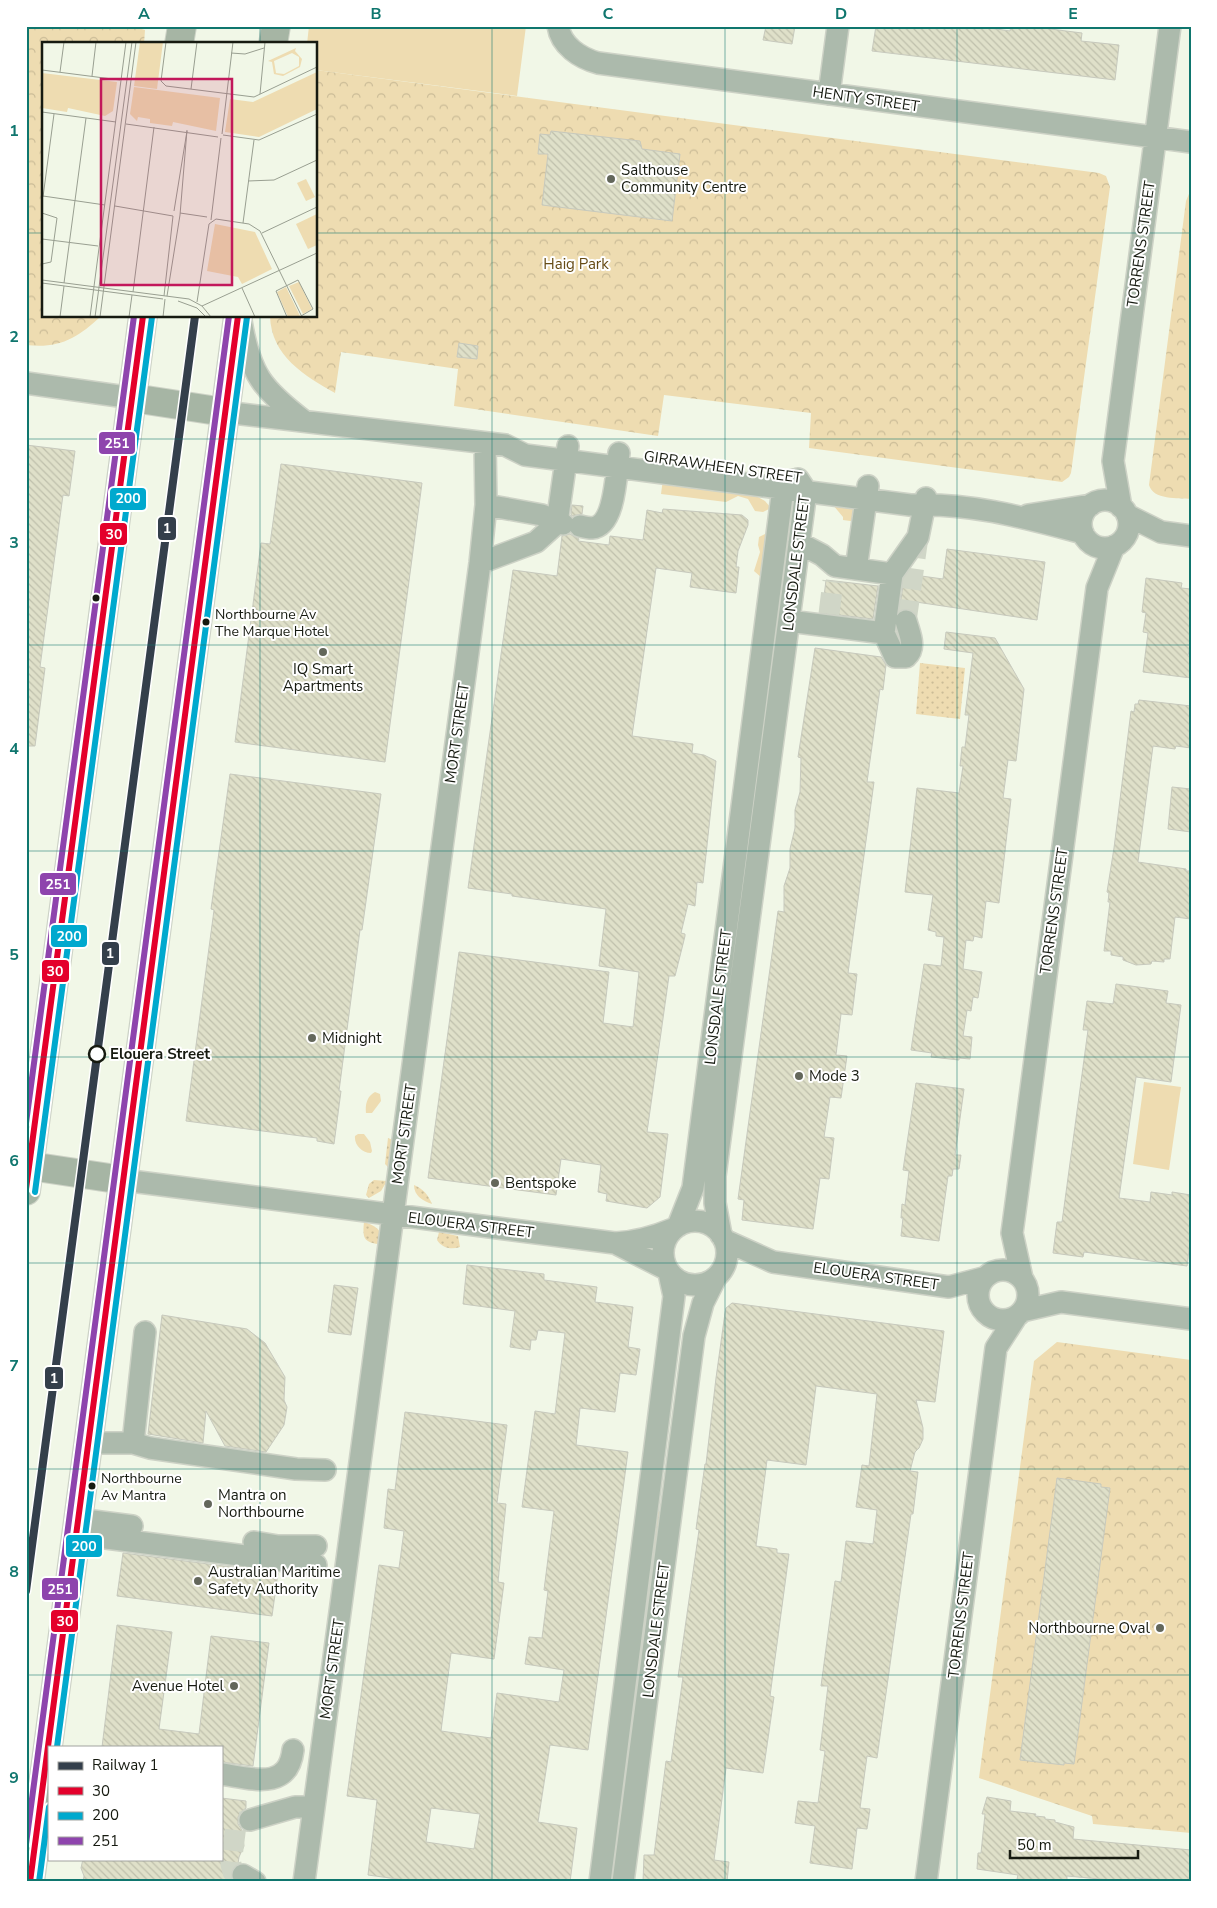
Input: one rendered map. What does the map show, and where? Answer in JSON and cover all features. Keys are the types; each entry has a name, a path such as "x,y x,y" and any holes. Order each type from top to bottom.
{"highway":[{"path":"179,42 182,26"},
{"path":"273,42 276,26"},
{"path":"27,1174 144,318"},
{"path":"49,1746 76,1527 124,1180 224,412 239,318"},
{"name":"GIRRAWHEEN STREET","path":"132,398 224,412"},
{"name":"ELOUERA STREET","path":"27,1174 124,1180"},
{"path":"30,1882 48,1758"}],"street":[{"name":"HENTY STREET","path":"558,26 563,40 569,47 587,60 598,63 1191,142"},
{"path":"829,94 838,26"},
{"name":"TORRENS STREET","path":"1092,504 1113,462 1170,26"},
{"path":"240,318 250,360 263,384 278,401 305,422"},
{"path":"26,383 132,398"},
{"name":"GIRRAWHEEN STREET","path":"224,412 495,444 525,455 567,453 795,485 867,492 910,504 930,502 1023,516 1087,538"},
{"name":"MORT STREET","path":"304,1882 495,444"},
{"path":"567,453 567,525"},
{"path":"486,505 542,515 567,525 593,528 602,524 609,515 618,460"},
{"name":"TORRENS STREET","path":"1113,462 1124,511"},
{"name":"LONSDALE STREET","path":"676,1227 693,1188 718,1079 749,920 799,543 795,485"},
{"name":"LONSDALE STREET","path":"722,1238 714,1191 718,1079 728,917 748,762 795,485"},
{"path":"856,569 867,492"},
{"path":"1161,532 1108,500 1092,504 1082,517 1081,525 1087,538 1102,547 1161,532 1191,536"},
{"path":"906,621 912,646 910,653 906,657 895,657 884,633 892,574 918,537 930,502"},
{"name":"GIRRAWHEEN STREET","path":"1023,516 1092,504"},
{"path":"1117,543 1127,531 1124,511"},
{"path":"480,563 536,542 567,525"},
{"name":"TORRENS STREET","path":"1087,538 1097,588"},
{"path":"799,543 822,555 834,574 856,569 892,574"},
{"name":"TORRENS STREET","path":"1023,1279 1012,1233 1097,588 1117,543"},
{"path":"789,621 828,620 884,633"},
{"path":"748,762 770,765"},
{"name":"LONSDALE STREET","path":"728,917 749,920"},
{"name":"ELOUERA STREET","path":"124,1180 615,1243 633,1242 650,1238 676,1227"},
{"path":"688,1222 705,1223 715,1228 726,1247 727,1258 723,1269 716,1278 706,1283 690,1285 679,1282 668,1271 663,1260 663,1248 666,1238 676,1227 688,1222"},
{"name":"TORRENS STREET","path":"986,1276 1012,1233"},
{"name":"ELOUERA STREET","path":"722,1238 773,1262 950,1286 986,1276"},
{"name":"ELOUERA STREET","path":"615,1243 668,1271"},
{"name":"ELOUERA STREET","path":"716,1278 742,1268 773,1262"},
{"path":"1061,1302 1015,1272 1007,1270 998,1270 986,1276 977,1290 981,1307 990,1317 999,1320 1007,1320 1019,1314 1061,1302 1191,1319"},
{"name":"LONSDALE STREET","path":"600,1882 674,1296 668,1271"},
{"name":"LONSDALE STREET","path":"623,1882 697,1322 706,1294 716,1278"},
{"path":"1019,1314 1027,1303 1028,1294 1023,1279"},
{"name":"ELOUERA STREET","path":"950,1286 981,1307"},
{"name":"TORRENS STREET","path":"981,1307 996,1348"},
{"name":"TORRENS STREET","path":"926,1882 996,1348 1019,1314"},
{"path":"133,1443 145,1332"},
{"path":"659,1414 684,1416"},
{"path":"88,1443 133,1443 150,1448 296,1469 325,1470"},
{"path":"125,1526 278,1546 316,1556 76,1527 125,1526"},
{"path":"222,1786 258,1789 271,1784 292,1759 293,1750"},
{"path":"222,1774 266,1780 274,1779 281,1774"},
{"path":"250,1820 295,1807 314,1807"},
{"path":"605,1840 628,1844"}],"green space":[{"path":"26,26 131,26 145,30 144,42 42,42 42,318 99,318 76,336 67,340 48,345 26,345"},
{"path":"309,26 526,26 517,96 318,70 318,42 307,42"},
{"name":"Haig Park","path":"318,70 1099,173 1106,176 1110,187 1071,473 1062,482 809,448 811,413 664,395 658,436 454,406 458,369 341,352 335,393 312,379 292,363 276,343 270,318 318,318"},
{"path":"1191,189 1191,499 1161,496 1151,490 1149,485 1186,201"},
{"path":"663,479 753,494 765,501 771,508 763,512 755,511 748,499 738,496 726,502 661,494"},
{"path":"859,503 858,522 843,520 843,517 833,505"},
{"path":"765,534 771,536 762,578 754,571 760,552 758,545 759,537"},
{"path":"920,663 965,668 960,719 916,714"},
{"path":"1144,1082 1181,1087 1169,1170 1133,1164"},
{"path":"375,1092 380,1094 381,1101 372,1113 366,1113 367,1101"},
{"path":"364,1134 370,1142 371,1153 365,1152 357,1145 355,1136"},
{"path":"388,1138 393,1140 391,1170 385,1164"},
{"path":"374,1180 387,1181 381,1191 369,1198 366,1195 369,1184"},
{"path":"414,1185 425,1192 432,1204 420,1197 414,1189"},
{"path":"364,1222 372,1225 381,1233 383,1245 366,1240 364,1237"},
{"path":"439,1232 458,1236 460,1247 450,1248 441,1245 437,1240"},
{"path":"1057,1342 1191,1360 1191,1833 1093,1824 1092,1816 979,1778 1034,1361"},
{"path":"655,1511 667,1513 660,1562 648,1560"},
{"path":"644,1575 658,1577 651,1623 637,1620"}],"building":[{"path":"766,26 795,26 792,44 763,40"},
{"path":"876,26 976,26 1010,31 1011,26 1027,26 1082,33 1081,41 1119,45 1115,80 872,51"},
{"name":"Salthouse Community Centre","path":"551,131 640,141 642,149 680,154 672,221 542,205 548,154 538,154 540,134 550,135"},
{"path":"459,343 478,346 477,359 457,357"},
{"path":"26,445 75,451 69,496 63,495 40,667 45,668 35,746 26,746"},
{"name":"IQ Smart Apartments","path":"281,464 422,483 385,762 235,742 261,543 270,544"},
{"path":"572,505 583,506 582,514 572,516"},
{"path":"663,509 742,515 748,520 748,525 738,551 736,567 739,567 736,593 690,587 692,573 656,568 632,736 693,744 692,753 704,755 716,761 703,883 697,882 695,906 688,904 681,933 685,934 685,936 675,976 669,976 647,1132 668,1134 660,1197 647,1208 606,1201 607,1194 598,1192 601,1165 561,1159 556,1195 428,1178 459,952 609,972 603,1023 633,1027 639,972 599,966 606,909 468,888 513,570 557,576 562,536 570,534 579,539 578,541 609,545 610,536 643,540 647,510 662,513"},
{"path":"947,549 1045,562 1037,620 916,602 915,608 900,606 904,579 907,574 943,579"},
{"path":"1146,578 1182,583 1181,588 1191,589 1191,640 1188,656 1191,656 1191,678 1143,672 1148,633 1143,632 1146,613 1142,612"},
{"path":"826,580 878,586 873,619 822,613"},
{"path":"946,632 995,638 1024,689 1016,761 1008,760 1003,798 1011,799 999,903 986,901 982,938 974,936 973,941 966,940 963,969 982,972 978,998 973,997 971,1011 967,1010 963,1036 972,1037 970,1059 959,1058 959,1060 931,1057 932,1053 911,1050 924,964 941,966 944,937 936,936 936,932 928,930 933,895 905,892 917,788 959,793 963,766 960,766 962,747 965,747 969,715 965,715 973,653 944,649"},
{"path":"815,648 881,657 886,665 883,690 880,689 867,782 874,782 848,973 857,974 852,1015 841,1014 836,1055 847,1056 841,1098 830,1097 824,1137 834,1138 829,1179 820,1178 813,1229 742,1220 744,1200 738,1199 778,911 784,912 784,886 790,868 790,849 795,828 795,810 800,792 801,758 798,757"},
{"path":"1139,700 1191,706 1191,748 1176,746 1175,749 1153,746 1138,862 1191,871 1191,919 1175,917 1170,959 1164,959 1164,962 1152,961 1151,964 1136,965 1123,960 1123,957 1111,955 1111,951 1104,951 1110,902 1108,902 1109,893 1107,892 1131,711 1134,712 1135,704 1138,704"},
{"path":"230,774 381,794 362,930 360,930 334,1144 317,1141 317,1138 186,1121 214,910 211,909"},
{"path":"1172,787 1191,789 1191,832 1168,829"},
{"path":"1116,984 1168,991 1166,1003 1181,1005 1171,1082 1136,1077 1119,1198 1150,1202 1151,1192 1172,1195 1172,1192 1191,1195 1191,1236 1187,1266 1084,1252 1083,1257 1053,1253 1057,1222 1062,1222 1088,1030 1083,1030 1087,1001 1113,1004"},
{"path":"916,1083 964,1089 955,1155 961,1155 959,1169 953,1169 952,1176 948,1176 939,1241 901,1236 902,1204 905,1205 909,1171 903,1170"},
{"path":"467,1265 544,1274 544,1280 597,1287 595,1302 633,1307 628,1347 640,1349 636,1375 620,1373 615,1412 580,1408 576,1445 628,1452 588,1750 550,1745 538,1822 577,1828 570,1882 419,1882 368,1875 377,1800 347,1796 379,1565 399,1568 404,1531 384,1528 388,1489 395,1490 405,1412 507,1425 497,1503 506,1504 498,1582 504,1583 494,1659 451,1653 441,1731 491,1738 497,1693 559,1702 564,1670 525,1664 529,1637 542,1638 548,1591 544,1590 554,1511 522,1507 535,1411 555,1414 565,1333 538,1330 536,1340 531,1340 530,1350 510,1347 515,1311 463,1304","holes":["431,1808 480,1814 474,1849 426,1842"]},
{"path":"334,1285 358,1288 351,1335 328,1332"},
{"path":"732,1303 944,1331 935,1402 916,1400 923,1428 923,1439 915,1452 910,1471 918,1472 913,1514 911,1514 877,1758 867,1756 860,1808 870,1809 867,1829 857,1828 852,1869 810,1863 815,1826 795,1823 798,1801 818,1803 825,1751 820,1750 828,1686 821,1686 835,1581 841,1582 846,1541 873,1544 877,1510 856,1507 862,1465 869,1466 877,1394 816,1386 806,1465 767,1460 756,1546 777,1549 777,1553 789,1554 770,1696 774,1697 763,1773 726,1768 714,1860 729,1862 727,1882 643,1882 644,1855 654,1855 666,1761 671,1762 683,1677 678,1677 699,1530 696,1529 716,1378 726,1308"},
{"path":"162,1315 247,1329 265,1343 285,1377 284,1400 287,1407 284,1425 266,1452 225,1446 206,1411 203,1443 148,1434"},
{"path":"1057,1478 1101,1484 1101,1487 1110,1488 1074,1764 1064,1763 1064,1765 1020,1760"},
{"name":"Australian Maritime Safety Authority","path":"123,1553 278,1573 272,1616 117,1596"},
{"name":"Avenue Hotel","path":"117,1625 172,1632 159,1729 199,1734 211,1636 269,1643 253,1766 222,1762 222,1746 102,1746"},
{"path":"987,1797 1011,1801 1010,1811 1036,1814 1035,1816 1045,1817 1045,1819 1055,1820 1055,1822 1074,1827 1073,1839 1191,1850 1191,1882 1136,1878 1136,1882 1132,1882 1067,1876 1067,1882 1038,1882 1017,1879 1018,1875 977,1869 978,1853 981,1853 985,1814 982,1814"},
{"path":"222,1798 246,1801 246,1808 238,1817 244,1846 238,1864 232,1869 233,1882 140,1882 120,1879 121,1882 83,1882 84,1876 81,1868 83,1860 222,1860"}],"tunnel":[{"path":"906,621 918,537"},
{"path":"829,614 833,581"},
{"path":"243,1875 233,1872 231,1864 236,1825 250,1820"}],"rail line":[{"name":"1","path":"26,1591 195,318"}],"transit line":[{"name":"251","path":"26,1123 134,318"},
{"name":"30","path":"26,1189 143,318"},
{"name":"200","path":"35,1192 152,318"},
{"name":"251","path":"26,1844 229,318"},
{"name":"30","path":"48,1746 238,318"},
{"name":"200","path":"57,1746 247,318"},
{"name":"30","path":"30,1882 48,1746"},
{"name":"200","path":"39,1882 48,1814"}],"place":[{"name":"Salthouse Community Centre","path":"611,179"},
{"name":"Northbourne Av The Marque Hotel","path":"206,622"},
{"name":"IQ Smart Apartments","path":"323,652"},
{"name":"Midnight","path":"312,1038"},
{"name":"Elouera Street","path":"97,1054"},
{"name":"Mode 3","path":"799,1076"},
{"name":"Bentspoke","path":"495,1183"},
{"name":"Northbourne Av Mantra","path":"92,1486"},
{"name":"Mantra on Northbourne","path":"208,1504"},
{"name":"Australian Maritime Safety Authority","path":"198,1581"},
{"name":"Northbourne Oval","path":"1160,1628"},
{"name":"Avenue Hotel","path":"234,1686"}]}
